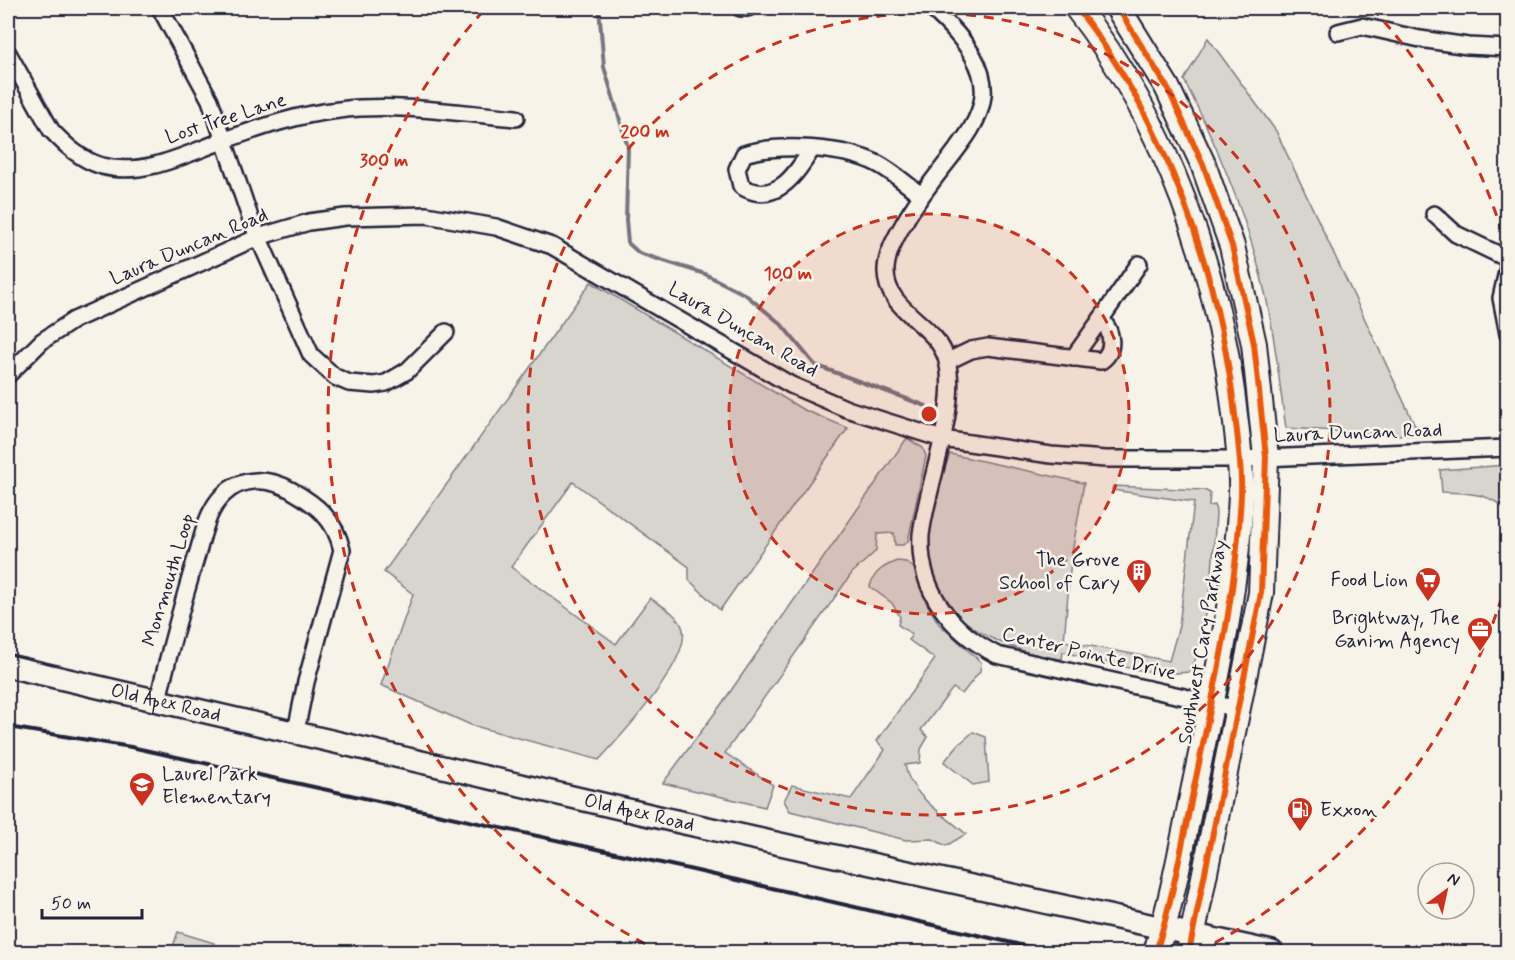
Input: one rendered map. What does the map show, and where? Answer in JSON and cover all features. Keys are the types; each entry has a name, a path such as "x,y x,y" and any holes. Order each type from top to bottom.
{"main road":[{"name":"Southwest Cary Parkway","path":"1077,8 1139,102 1173,176 1203,258 1224,342 1239,459 1241,492 1236,574 1212,703 1164,928 1156,952"},
{"path":"1118,8 1167,87 1203,164 1232,246 1254,344 1266,457 1261,593 1191,944"},
{"name":"Old Apex Road","path":"8,666 296,731 670,820 1164,928 1191,944 1272,952"}],"street":[{"path":"160,8 203,84 258,237 311,356 335,377 363,385 386,383 407,371 426,355 446,332"},
{"path":"740,8 748,8"},
{"path":"931,8 960,36 976,60 981,74 982,106 971,133 920,194 892,246 886,271 888,283 898,303 935,339 948,361 971,350 988,347 1101,361 1107,357 1111,346 1107,325 1101,319"},
{"path":"1338,32 1362,26 1420,39 1508,48"},
{"name":"Lost Tree Lane","path":"8,53 51,130 72,151 89,161 113,168 148,168 306,115 360,108 412,108 516,118"},
{"path":"812,150 794,176 779,190 755,192 741,186 737,168 744,154 754,151 812,150 863,157 888,171 920,194"},
{"name":"Laura Duncan Road","path":"8,375 42,341 74,320 258,237 309,222 395,214 463,220 528,236 575,257 791,385 847,409 942,439 1102,459 1239,459 1508,448"},
{"path":"1434,214 1456,234 1508,259"},
{"path":"1073,358 1139,264"},
{"path":"1508,267 1501,298 1508,334"},
{"name":"Center Pointe Drive","path":"948,361 950,383 942,439 923,518 920,550 925,577 939,607 950,621 972,640 997,656 1238,709"},
{"name":"Monmouth Loop","path":"158,700 178,616 211,512 231,489 252,481 273,482 296,493 323,512 339,534 342,550 306,682 296,731"}],"shaded area":[{"path":"1208,38 1276,131 1420,436 1286,428 1269,313 1251,241 1221,159 1184,80"},
{"path":"591,282 802,409 848,428 720,610 689,580 689,567 573,482 511,567 616,644 650,598 674,615 683,630 682,644 676,661 665,679 637,717 599,760 471,725 381,685 413,594 384,572"},
{"path":"907,438 923,448 926,456 908,541 903,545 895,545 894,533 877,534 876,551 852,573 725,753 773,785 765,807 663,783 723,702"},
{"path":"950,454 1084,483 1071,559 1064,641 1169,661 1179,626 1194,502 1112,490 1113,486 1204,490 1210,493 1209,506 1215,505 1216,514 1211,586 1195,661 1189,672 1141,670 1063,652 1062,659 1022,651 971,626 950,607 936,586 930,562 928,537 932,510"},
{"path":"1507,465 1507,512 1501,505 1486,497 1469,493 1442,492 1440,470"},
{"path":"897,561 906,562 914,568 927,604 939,624 981,662 980,671 962,694 953,688 921,730 928,737 921,749 920,763 905,765 908,776 921,795 966,834 946,846 933,839 906,840 790,811 784,801 792,785 851,799 885,750 877,741 935,659 909,640 912,634 898,625 900,617 892,603 870,587 880,570"},
{"path":"973,732 986,737 989,782 973,785 944,762"},
{"path":"178,932 214,943 211,952 171,952"}],"waterway":[{"path":"599,8 604,67 628,147 626,220 628,243 639,253 705,274 746,295 781,324 815,365 926,406"}],"railway":[{"path":"8,727 131,747 684,868 1052,952"}],"cycle path":[{"path":"1077,8 1109,52 1137,99 1162,149 1183,200 1216,307 1227,361 1240,464 1239,529 1225,635 1178,863 1156,952"},
{"path":"1118,8 1167,87 1203,164 1232,246 1254,344 1266,457 1261,593 1189,952"}],"place":[{"name":"The Grove School of Cary","path":"1139,595"},
{"name":"Food Lion","path":"1428,603"},
{"name":"Brightway, The Ganim Agency","path":"1480,653"},
{"name":"Laurel Park Elementary","path":"142,808"},
{"name":"Exxon","path":"1300,833"}]}
